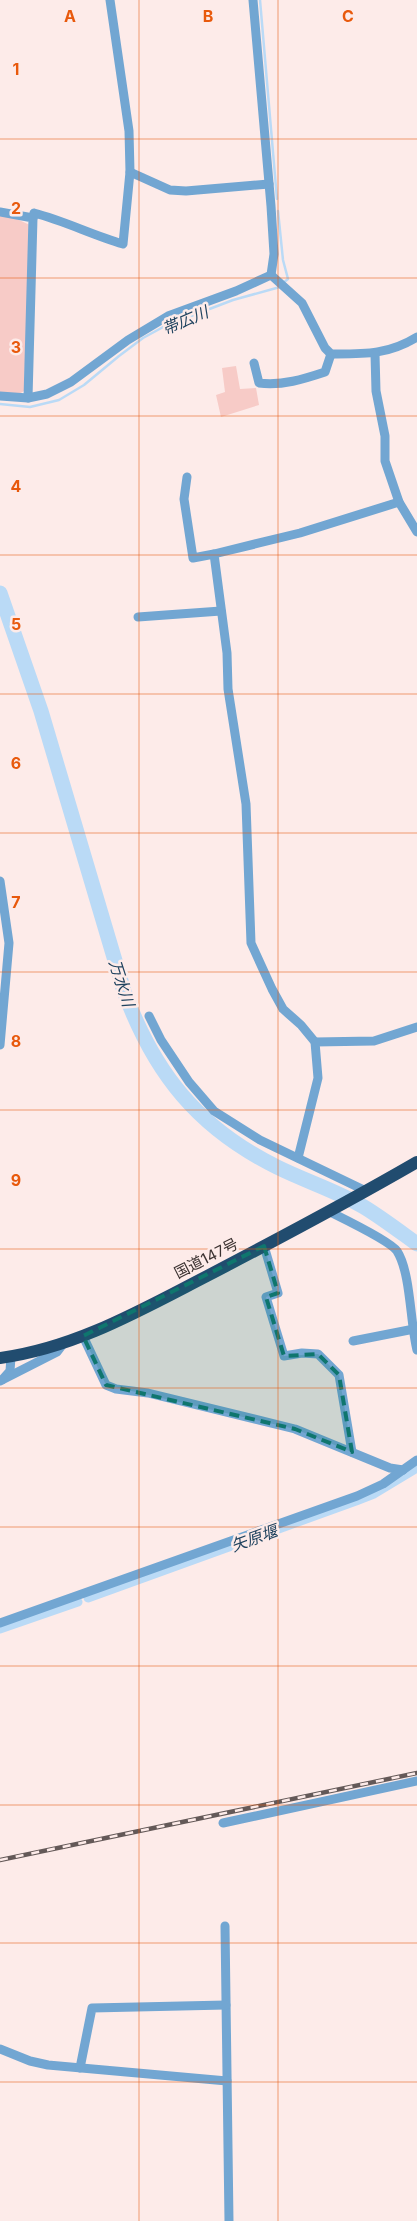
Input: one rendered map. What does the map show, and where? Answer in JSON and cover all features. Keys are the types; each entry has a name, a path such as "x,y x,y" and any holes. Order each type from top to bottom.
{"highway":[{"name":"国道147号","path":"6,1357 63,1344 150,1305 333,1210 417,1162"}],"street":[{"path":"28,398 34,213 62,221 89,234 123,244 130,172 129,131 110,0"},
{"path":"253,0 274,254 274,278 302,303 325,348 331,354 374,354 403,346 417,336"},
{"path":"130,172 170,190 186,191 268,184"},
{"path":"0,212 33,218"},
{"path":"0,396 28,398 47,394 71,382 128,340 168,316 274,278"},
{"path":"254,363 259,382 271,384 304,380 326,372 331,354"},
{"path":"374,354 376,391 384,436 385,461 399,502 417,532"},
{"path":"187,477 184,498 193,558 300,533 399,502"},
{"path":"214,554 227,653 228,689 246,804 251,943 283,1009 301,1025 315,1042 318,1078 298,1158"},
{"path":"138,617 221,611"},
{"path":"0,881 5,943 0,1045"},
{"path":"148,1016 161,1040 189,1082 214,1111 260,1140 364,1192"},
{"path":"315,1042 374,1042 417,1027"},
{"path":"333,1210 396,1250 409,1298 417,1350"},
{"path":"264,1246 278,1293 266,1297 284,1356 302,1353 318,1354 339,1375 352,1452"},
{"path":"353,1341 414,1330"},
{"path":"84,1336 106,1385 116,1389 148,1394 295,1429 390,1468 402,1470"},
{"path":"1,1381 57,1352 63,1344"},
{"path":"1,1381 10,1371 6,1357"},
{"path":"0,1623 357,1496 383,1484 417,1460"},
{"path":"223,1823 417,1782"},
{"path":"225,1926 229,2221"},
{"path":"80,2068 92,2008 226,2005"},
{"path":"0,2049 30,2061 80,2068 227,2081"}],"highlighted area":[{"path":"264,1246 278,1293 266,1297 284,1356 318,1354 339,1375 352,1452 295,1429 106,1385 83,1336"}],"shaded area":[{"path":"0,216 10,216 30,225 24,391 19,394 0,392"},
{"path":"236,366 240,389 256,388 259,405 221,417 216,395 225,392 222,368"}],"waterway":[{"name":"帯広川","path":"260,0 277,199"},
{"name":"帯広川","path":"278,211 283,260 288,279 283,283"},
{"name":"帯広川","path":"0,404 30,407 59,400 84,385 143,338 165,326 233,300 280,287"},
{"name":"万水川","path":"0,593 41,711 124,991 149,1048 182,1095 224,1135 249,1152 277,1167 354,1201 417,1244"},
{"name":"矢原堰","path":"88,1598 374,1494 417,1468"},
{"name":"矢原堰","path":"0,1629 78,1602"}],"railway":[{"path":"0,1860 417,1773"}]}
